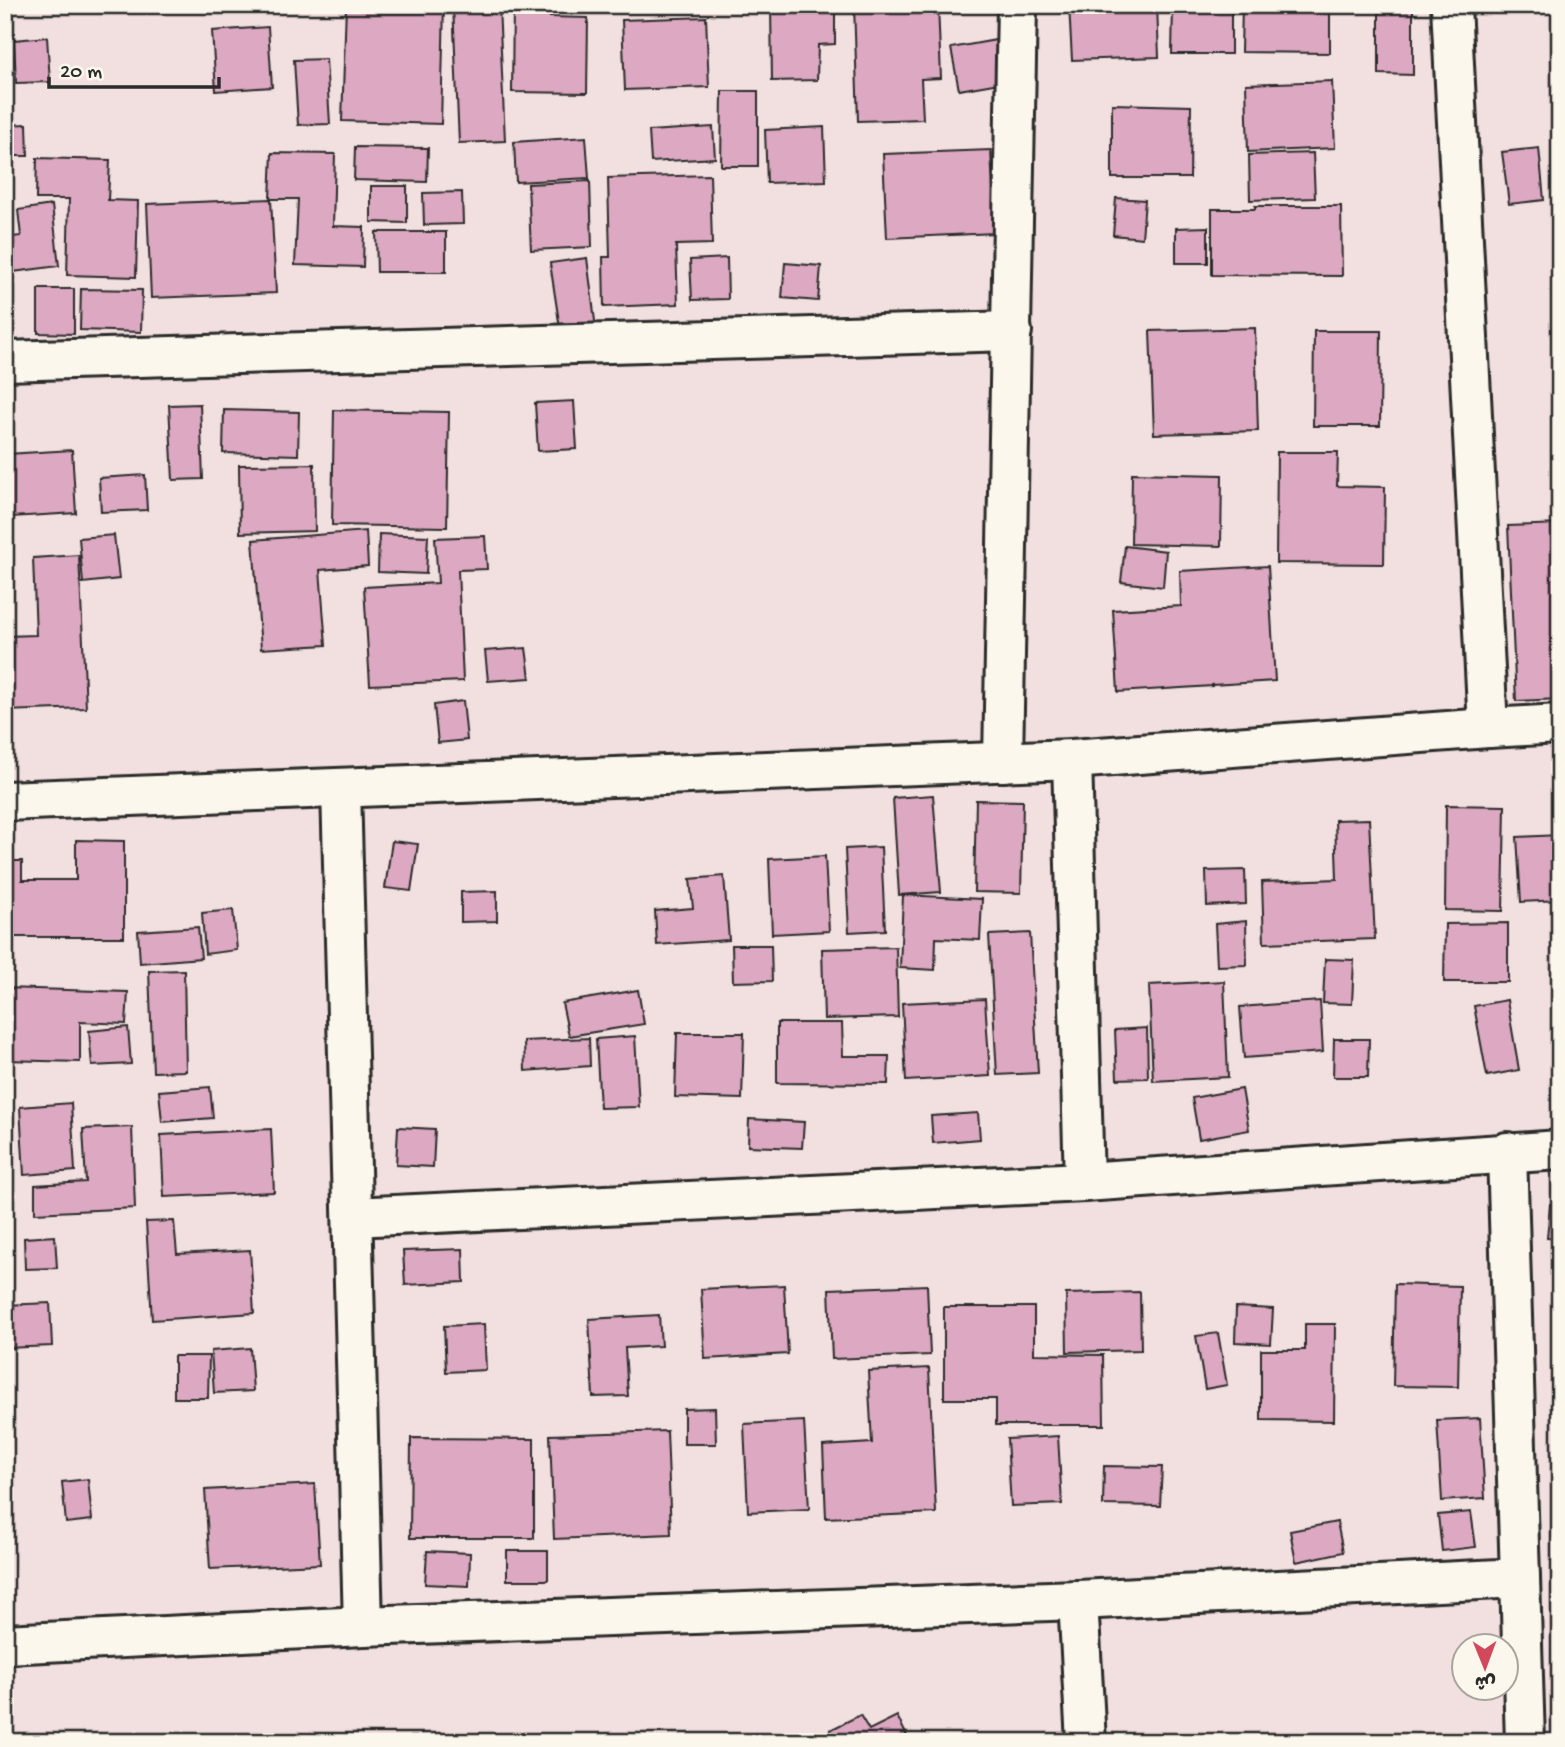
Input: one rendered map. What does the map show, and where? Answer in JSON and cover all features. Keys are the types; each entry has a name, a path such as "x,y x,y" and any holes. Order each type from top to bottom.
{"street":[{"path":"1003,762 1017,5"},
{"path":"1451,5 1488,727"},
{"path":"5,361 1012,331"},
{"path":"5,801 1072,759 1488,727 1560,724"},
{"path":"1072,759 1084,1182"},
{"path":"341,788 363,1626"},
{"path":"353,1217 1084,1182 1560,1150"},
{"path":"1507,1152 1525,1742"},
{"path":"5,1644 363,1626 1078,1600 1520,1578"},
{"path":"1078,1600 1086,1742"}],"building":[{"path":"346,5 444,5 441,124 342,121"},
{"path":"453,5 499,5 505,141 459,143"},
{"path":"771,5 835,6 835,44 818,45 817,80 772,81"},
{"path":"854,5 938,5 941,78 921,79 923,119 858,121"},
{"path":"1069,5 1157,5 1159,57 1072,60"},
{"path":"1173,5 1231,5 1231,54 1172,54"},
{"path":"1242,5 1330,5 1330,53 1241,52"},
{"path":"1379,5 1413,5 1413,75 1379,74"},
{"path":"513,7 550,8 550,17 588,18 587,93 512,92"},
{"path":"706,17 709,87 625,90 622,20"},
{"path":"268,27 272,87 216,91 212,31"},
{"path":"47,37 50,82 16,83 14,40"},
{"path":"996,40 1005,82 959,90 951,48"},
{"path":"326,59 330,124 298,125 294,60"},
{"path":"1332,81 1335,148 1248,152 1246,84"},
{"path":"722,91 758,91 758,166 721,166"},
{"path":"1112,104 1191,106 1190,178 1112,178"},
{"path":"27,124 28,156 5,156 5,125"},
{"path":"713,127 715,158 651,162 649,131"},
{"path":"824,127 826,181 767,183 765,130"},
{"path":"586,137 589,178 516,182 514,142"},
{"path":"355,147 428,148 427,182 354,180"},
{"path":"1539,148 1544,200 1509,204 1502,152"},
{"path":"991,150 995,233 887,238 883,154"},
{"path":"272,153 335,154 333,226 364,227 363,267 295,265 298,199 270,199"},
{"path":"1313,153 1315,198 1250,200 1249,155"},
{"path":"37,158 110,160 108,200 138,201 136,277 67,275 69,199 36,199"},
{"path":"710,175 712,244 676,245 678,304 604,307 603,257 610,257 608,178"},
{"path":"590,181 592,247 531,250 528,184"},
{"path":"371,186 407,186 407,223 371,222"},
{"path":"462,192 463,224 424,225 423,193"},
{"path":"1116,198 1145,200 1142,238 1113,235"},
{"path":"271,199 276,293 151,298 147,204"},
{"path":"52,205 59,266 5,273 5,238 21,236 18,210"},
{"path":"1255,206 1341,206 1342,276 1212,275 1212,209 1255,209"},
{"path":"1208,227 1208,263 1176,263 1176,228"},
{"path":"376,232 446,232 446,272 377,272"},
{"path":"587,258 596,329 561,335 550,263"},
{"path":"727,258 728,299 692,300 690,260"},
{"path":"785,263 821,266 818,301 782,298"},
{"path":"38,289 74,289 74,334 38,333"},
{"path":"81,289 142,290 141,332 80,330"},
{"path":"1255,328 1258,431 1154,434 1150,331"},
{"path":"1314,331 1381,331 1380,426 1313,426"},
{"path":"574,401 577,449 538,451 535,403"},
{"path":"200,404 203,479 173,480 169,405"},
{"path":"224,410 299,412 298,455 223,453"},
{"path":"334,410 449,412 447,527 332,525"},
{"path":"72,450 76,513 11,517 7,454"},
{"path":"1277,452 1338,452 1337,486 1385,487 1384,564 1276,563"},
{"path":"314,464 315,531 240,533 239,465"},
{"path":"1132,473 1222,475 1221,546 1131,544"},
{"path":"145,475 147,510 101,512 99,478"},
{"path":"1560,524 1560,699 1516,701 1508,526"},
{"path":"366,531 368,566 320,570 326,645 261,649 253,540"},
{"path":"379,534 428,536 426,574 378,572"},
{"path":"114,535 119,579 83,583 79,538"},
{"path":"485,536 487,569 458,570 463,681 370,685 364,587 438,583 435,538"},
{"path":"1125,546 1166,551 1163,587 1121,582"},
{"path":"79,555 86,708 5,711 5,636 36,635 33,558"},
{"path":"1268,566 1275,681 1118,692 1113,610 1181,606 1180,571"},
{"path":"526,648 530,678 488,681 485,651"},
{"path":"463,701 467,740 438,743 434,705"},
{"path":"933,795 941,892 899,895 893,798"},
{"path":"976,800 1023,801 1021,893 974,892"},
{"path":"1446,805 1505,806 1503,911 1445,910"},
{"path":"1369,819 1375,939 1264,943 1262,882 1337,879 1335,820"},
{"path":"1560,835 1560,900 1521,902 1517,837"},
{"path":"76,840 124,841 124,937 5,937 5,861 22,861 22,880 76,880"},
{"path":"392,841 418,844 411,891 385,888"},
{"path":"881,847 885,930 849,932 845,849"},
{"path":"825,856 829,931 772,934 769,859"},
{"path":"1245,870 1246,904 1207,906 1206,871"},
{"path":"724,876 729,940 657,945 655,911 693,908 690,879"},
{"path":"497,891 497,921 461,922 461,892"},
{"path":"903,895 982,899 980,940 936,938 935,970 900,968"},
{"path":"233,910 237,950 205,954 202,913"},
{"path":"1246,921 1247,965 1217,966 1215,924"},
{"path":"1508,923 1508,982 1444,982 1445,924"},
{"path":"198,927 201,958 140,963 138,931"},
{"path":"1030,933 1038,1073 997,1075 989,935"},
{"path":"732,945 771,945 772,981 733,982"},
{"path":"896,947 898,1017 824,1019 822,949"},
{"path":"1325,959 1354,960 1352,1004 1323,1003"},
{"path":"184,970 186,1071 153,1072 149,971"},
{"path":"1224,981 1228,1077 1153,1081 1149,985"},
{"path":"5,988 128,992 126,1024 80,1022 80,1062 5,1060"},
{"path":"638,990 644,1024 569,1036 562,1003"},
{"path":"985,999 990,1076 906,1081 902,1003"},
{"path":"1507,1000 1519,1070 1487,1076 1474,1006"},
{"path":"1320,1001 1323,1052 1244,1058 1240,1007"},
{"path":"777,1023 842,1023 843,1056 889,1056 888,1084 777,1083"},
{"path":"128,1027 131,1064 92,1066 89,1031"},
{"path":"1147,1028 1148,1078 1117,1079 1115,1030"},
{"path":"677,1033 744,1033 742,1099 675,1097"},
{"path":"635,1036 639,1107 600,1108 596,1039"},
{"path":"589,1038 590,1066 525,1071 524,1041"},
{"path":"1334,1039 1369,1039 1368,1077 1333,1077"},
{"path":"1554,1083 1560,1083 1560,1127 1554,1127"},
{"path":"210,1087 213,1118 162,1122 159,1091"},
{"path":"1242,1089 1249,1130 1199,1139 1192,1098"},
{"path":"71,1103 75,1171 24,1175 20,1107"},
{"path":"978,1113 980,1139 933,1143 931,1116"},
{"path":"749,1119 804,1122 802,1148 748,1146"},
{"path":"132,1127 135,1208 35,1213 35,1185 86,1182 83,1129"},
{"path":"398,1127 435,1129 433,1167 396,1165"},
{"path":"271,1129 274,1192 164,1197 161,1135"},
{"path":"5,1131 9,1131 12,1198 5,1198"},
{"path":"1550,1204 1560,1205 1560,1239 1547,1238"},
{"path":"174,1221 177,1254 250,1250 254,1313 152,1320 146,1222"},
{"path":"55,1236 57,1268 25,1269 24,1238"},
{"path":"463,1249 464,1282 405,1285 403,1251"},
{"path":"1395,1284 1460,1286 1458,1387 1393,1386"},
{"path":"784,1285 788,1354 705,1359 701,1289"},
{"path":"927,1285 930,1355 832,1359 829,1289"},
{"path":"1557,1288 1560,1288 1560,1330 1555,1330"},
{"path":"1140,1292 1141,1350 1067,1352 1066,1294"},
{"path":"50,1303 52,1346 5,1348 5,1305"},
{"path":"944,1307 1034,1307 1034,1354 1103,1355 1104,1425 996,1425 996,1399 944,1399"},
{"path":"1236,1307 1273,1309 1271,1344 1235,1342"},
{"path":"659,1315 661,1346 625,1348 628,1396 593,1397 589,1319"},
{"path":"484,1324 486,1370 446,1372 444,1326"},
{"path":"1305,1324 1335,1324 1334,1421 1261,1420 1261,1350 1305,1350"},
{"path":"1218,1333 1227,1385 1205,1389 1196,1336"},
{"path":"250,1348 253,1391 214,1393 211,1351"},
{"path":"174,1356 209,1356 208,1398 174,1398"},
{"path":"929,1368 936,1513 826,1518 823,1446 872,1443 868,1371"},
{"path":"715,1408 716,1444 684,1444 684,1409"},
{"path":"1480,1418 1485,1498 1442,1501 1437,1420"},
{"path":"804,1421 809,1509 748,1512 744,1424"},
{"path":"667,1431 671,1534 554,1539 550,1435"},
{"path":"1058,1436 1062,1504 1011,1506 1007,1439"},
{"path":"411,1438 534,1439 534,1538 410,1538"},
{"path":"1104,1466 1162,1467 1160,1506 1103,1505"},
{"path":"88,1479 92,1520 66,1523 62,1482"},
{"path":"315,1484 320,1564 210,1569 205,1490"},
{"path":"1471,1512 1476,1547 1442,1551 1438,1515"},
{"path":"1337,1522 1343,1552 1296,1562 1290,1531"},
{"path":"427,1551 470,1553 469,1586 425,1584"},
{"path":"507,1551 548,1551 548,1580 507,1580"},
{"path":"860,1715 869,1730 897,1716 910,1742 835,1742 830,1730"}]}
